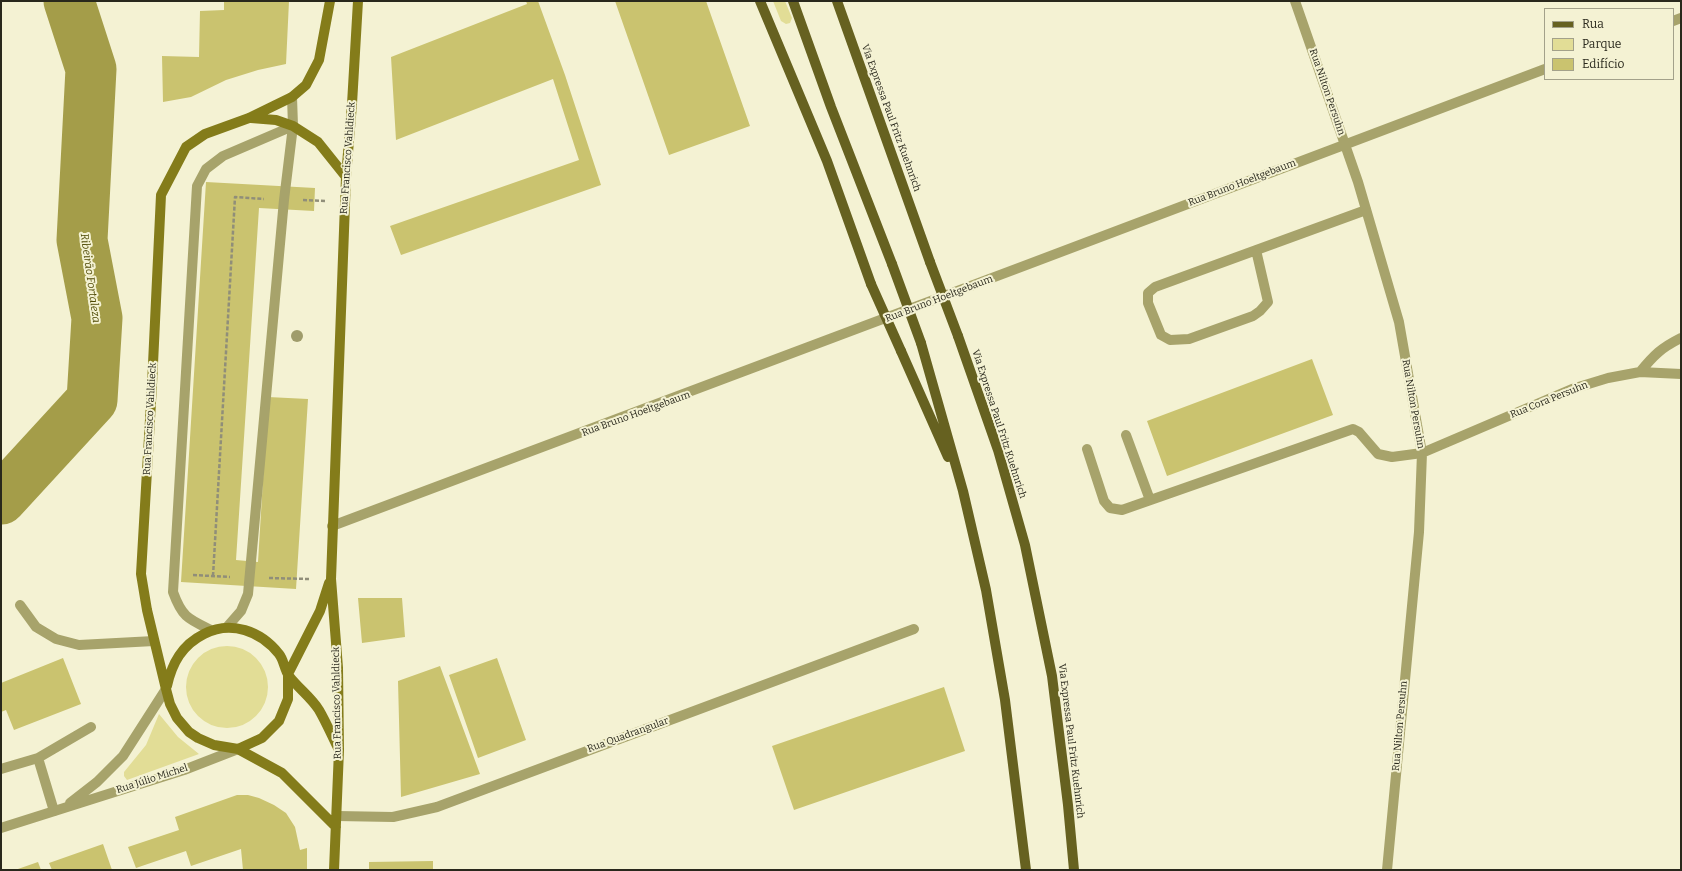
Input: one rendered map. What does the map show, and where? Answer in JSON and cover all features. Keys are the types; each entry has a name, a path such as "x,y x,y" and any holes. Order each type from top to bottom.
{"main road":[{"name":"Rua Francisco Vahldieck","path":"330,1 318,60 306,85 292,96 249,118 205,134 186,147 161,195 141,574 154,640 166,689 170,704 177,718 189,732 214,745 238,749 282,772 336,827"},
{"name":"Rua Francisco Vahldieck","path":"334,870 339,750 338,668 330,579 344,202 358,1"},
{"path":"760,1 827,161 871,284 963,491"},
{"path":"793,1 831,107 921,343 963,491 989,605 1005,700 1026,870"},
{"name":"Via Expressa Paul Fritz Kuehnrich","path":"837,1 998,450 1025,545 1052,676 1068,805 1074,870"},
{"path":"249,118 276,120 293,126 318,142 346,177"},
{"name":"Rua Francisco Vahldieck","path":"288,674 320,611 330,579"},
{"path":"166,689 170,672 178,656 192,640 211,630 227,627 248,630 266,640 280,655 288,674 318,709 339,750"},
{"path":"238,749 262,738 279,721 288,699 288,674"}],"street":[{"name":"Rua Nilton Persuhn","path":"1295,1 1345,144 1399,322 1422,453 1419,532 1386,870"},
{"name":"Rua Bruno Hoeltgebaum","path":"332,526 704,388 1544,69"},
{"path":"227,627 240,611 248,594 284,200 293,126 292,96"},
{"path":"211,630 192,621 179,608 173,592 198,186 206,169 223,156 293,126"},
{"path":"1256,250 1268,302 1260,311 1253,316 1189,340 1170,340 1161,335 1148,303 1148,293 1155,287 1256,250 1366,210"},
{"path":"1640,372 1656,353 1666,345 1681,338"},
{"name":"Rua Cora Persuhn","path":"1150,500 1353,429 1359,432 1378,454 1392,457 1422,453 1572,389 1608,378 1640,372 1681,374"},
{"path":"1087,449 1104,501 1110,508 1122,510 1150,500 1126,435"},
{"path":"20,605 36,627 56,639 79,644 154,640"},
{"name":"Rua Quadrangular","path":"337,816 393,816 437,807 914,628"},
{"name":"Rua Júlio Michel","path":"66,806 97,782 123,756 166,689"},
{"path":"1,769 38,758 91,727"},
{"name":"Rua Júlio Michel","path":"1,828 66,806 184,770 238,749"},
{"path":"38,758 54,811"}],"path":[{"path":"213,576 235,197 344,202"}],"green space":[{"path":"773,1 785,1 792,18 790,23 786,24 781,21"},
{"path":"227,646 243,649 256,658 265,671 268,687 265,703 256,716 243,725 227,728 211,725 198,716 189,703 186,687 189,671 198,658 211,649"},
{"path":"159,714 178,737 199,754 127,780 124,776 124,772 146,745"}],"building":[{"path":"224,1 289,1 286,64 258,70 226,80 191,97 163,102 162,56 199,57 200,11 224,10"},
{"path":"526,1 538,1 565,75 601,185 401,255 390,226 579,160 553,79 396,140 391,57 527,4"},
{"path":"615,1 706,1 750,126 669,155"},
{"path":"206,182 315,188 314,211 259,208 236,560 258,562 268,397 308,399 296,589 181,582"},
{"path":"1312,359 1333,415 1167,476 1147,421"},
{"path":"358,598 402,598 405,637 362,643"},
{"path":"63,658 81,704 14,730 6,710 1,712 1,683"},
{"path":"497,658 526,740 478,758 449,675"},
{"path":"440,666 480,774 401,797 398,681"},
{"path":"944,687 965,751 794,810 772,746"},
{"path":"237,795 248,795 259,798 286,813 295,827 300,850 307,848 307,870 243,870 241,849 191,866 186,851 136,868 128,847 179,830 175,817"},
{"path":"103,844 112,870 52,870 49,863"},
{"path":"433,861 433,870 369,870 369,862"},
{"path":"38,862 41,870 15,870"}],"waterway":[{"name":"Ribeirão Fortaleza","path":"1,499 92,400 97,318 82,240 91,69 69,1"}]}
